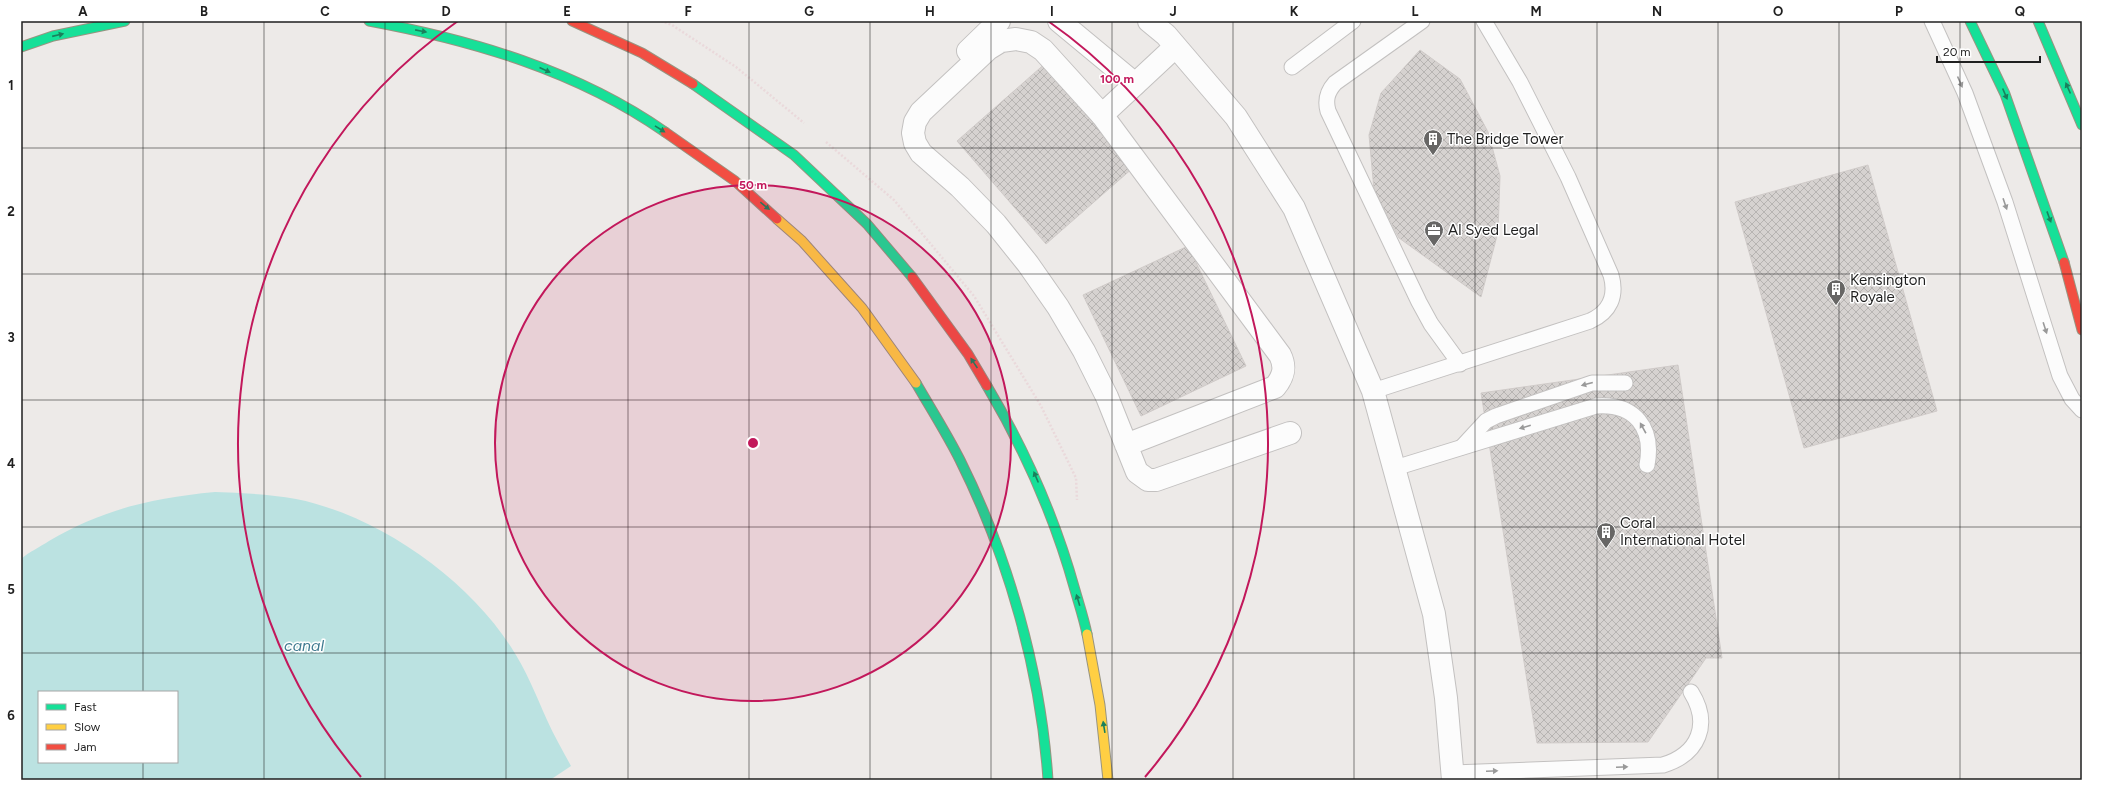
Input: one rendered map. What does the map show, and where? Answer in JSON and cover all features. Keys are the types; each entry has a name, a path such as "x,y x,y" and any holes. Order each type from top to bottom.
{"street":[{"path":"21,47 53,36 125,21"},
{"path":"369,21 437,34 529,63 617,102 699,153 769,209 841,283 896,353 944,428 984,508 1015,592 1036,679 1048,780"},
{"path":"572,21 608,36 705,90 795,156 875,233 935,305 987,383 1031,466 1055,522 1091,643 1106,736 1108,780"},
{"path":"932,86 999,21"},
{"path":"1059,21 1135,84"},
{"path":"1149,21 1166,35 1236,117 1294,208 1373,391 1434,614 1446,698 1453,776"},
{"path":"1970,21 2008,102 2063,256 2082,330"},
{"path":"2038,21 2070,93 2082,125"},
{"path":"1126,445 1275,386 1284,372 1284,363 1280,355 1102,115 1043,50 1031,42 1016,39 1001,41 988,49 921,112 913,132 916,143 921,152 960,187 996,224 1028,264 1058,307 1084,351 1107,397 1126,445 1137,472 1148,480 1156,480 1290,433"},
{"path":"1102,115 1175,47"}],"lane":[{"path":"1292,67 1353,21"},
{"path":"1422,21 1334,83 1330,89 1326,103 1328,111 1419,302 1431,324 1460,364"},
{"path":"1373,391 1590,322 1601,316 1608,308 1613,298 1614,286 1568,177 1520,82 1484,21"},
{"path":"1932,21 1965,93 2002,194 2060,376 2072,399 2082,410"},
{"path":"1461,448 1486,421 1496,416 1592,382 1625,383"},
{"path":"1395,468 1596,406 1610,405 1629,412 1643,426 1649,438 1650,452 1647,465"},
{"path":"1453,776 1514,771 1663,766 1676,762 1687,754 1695,743 1701,730 1701,717 1698,703 1691,692"},
{"path":"1514,771 1527,780"}],"water":[{"name":"canal","path":"215,492 266,495 296,499 327,507 358,519 417,553 445,574 470,597 492,621 511,647 526,674 550,726 571,766 550,780 21,780 21,559 49,541 89,521 129,507 170,498"}],"building":[{"name":"The Bridge Tower","path":"1420,50 1460,79 1488,132 1500,176 1498,232 1481,297 1399,238 1374,190 1369,135 1381,93"},
{"path":"1048,61 1134,167 1046,244 957,141"},
{"name":"Kensington Royale","path":"1868,165 1937,411 1804,448 1735,202"},
{"path":"1188,246 1246,366 1141,416 1083,295"},
{"name":"Coral International Hotel","path":"1678,365 1722,658 1706,658 1648,742 1537,743 1481,393"}],"traffic: fast":[{"path":"21,47 53,36 125,21"},
{"path":"369,21 485,48 523,61 560,75 597,92 632,110 665,132"},
{"path":"1970,21 2005,94 2064,262"},
{"path":"2038,21 2082,125"},
{"path":"693,84 794,155 867,224 912,277"},
{"path":"916,383 960,460 993,535 1007,575 1030,657 1038,698 1048,780"},
{"path":"987,386 1014,435 1038,485 1067,563 1087,634"}],"traffic: slow":[{"path":"777,219 802,241 862,308 916,383"},
{"path":"1087,634 1100,705 1108,780"}],"traffic: jam":[{"path":"572,21 642,53 693,84"},
{"path":"665,132 735,181 777,219"},
{"path":"2064,262 2082,330"},
{"path":"912,277 968,354 987,386"}],"place":[{"name":"The Bridge Tower","path":"1433,156"},
{"name":"Al Syed Legal","path":"1434,247"},
{"name":"Kensington Royale","path":"1836,306"},
{"name":"Coral International Hotel","path":"1606,549"}]}
